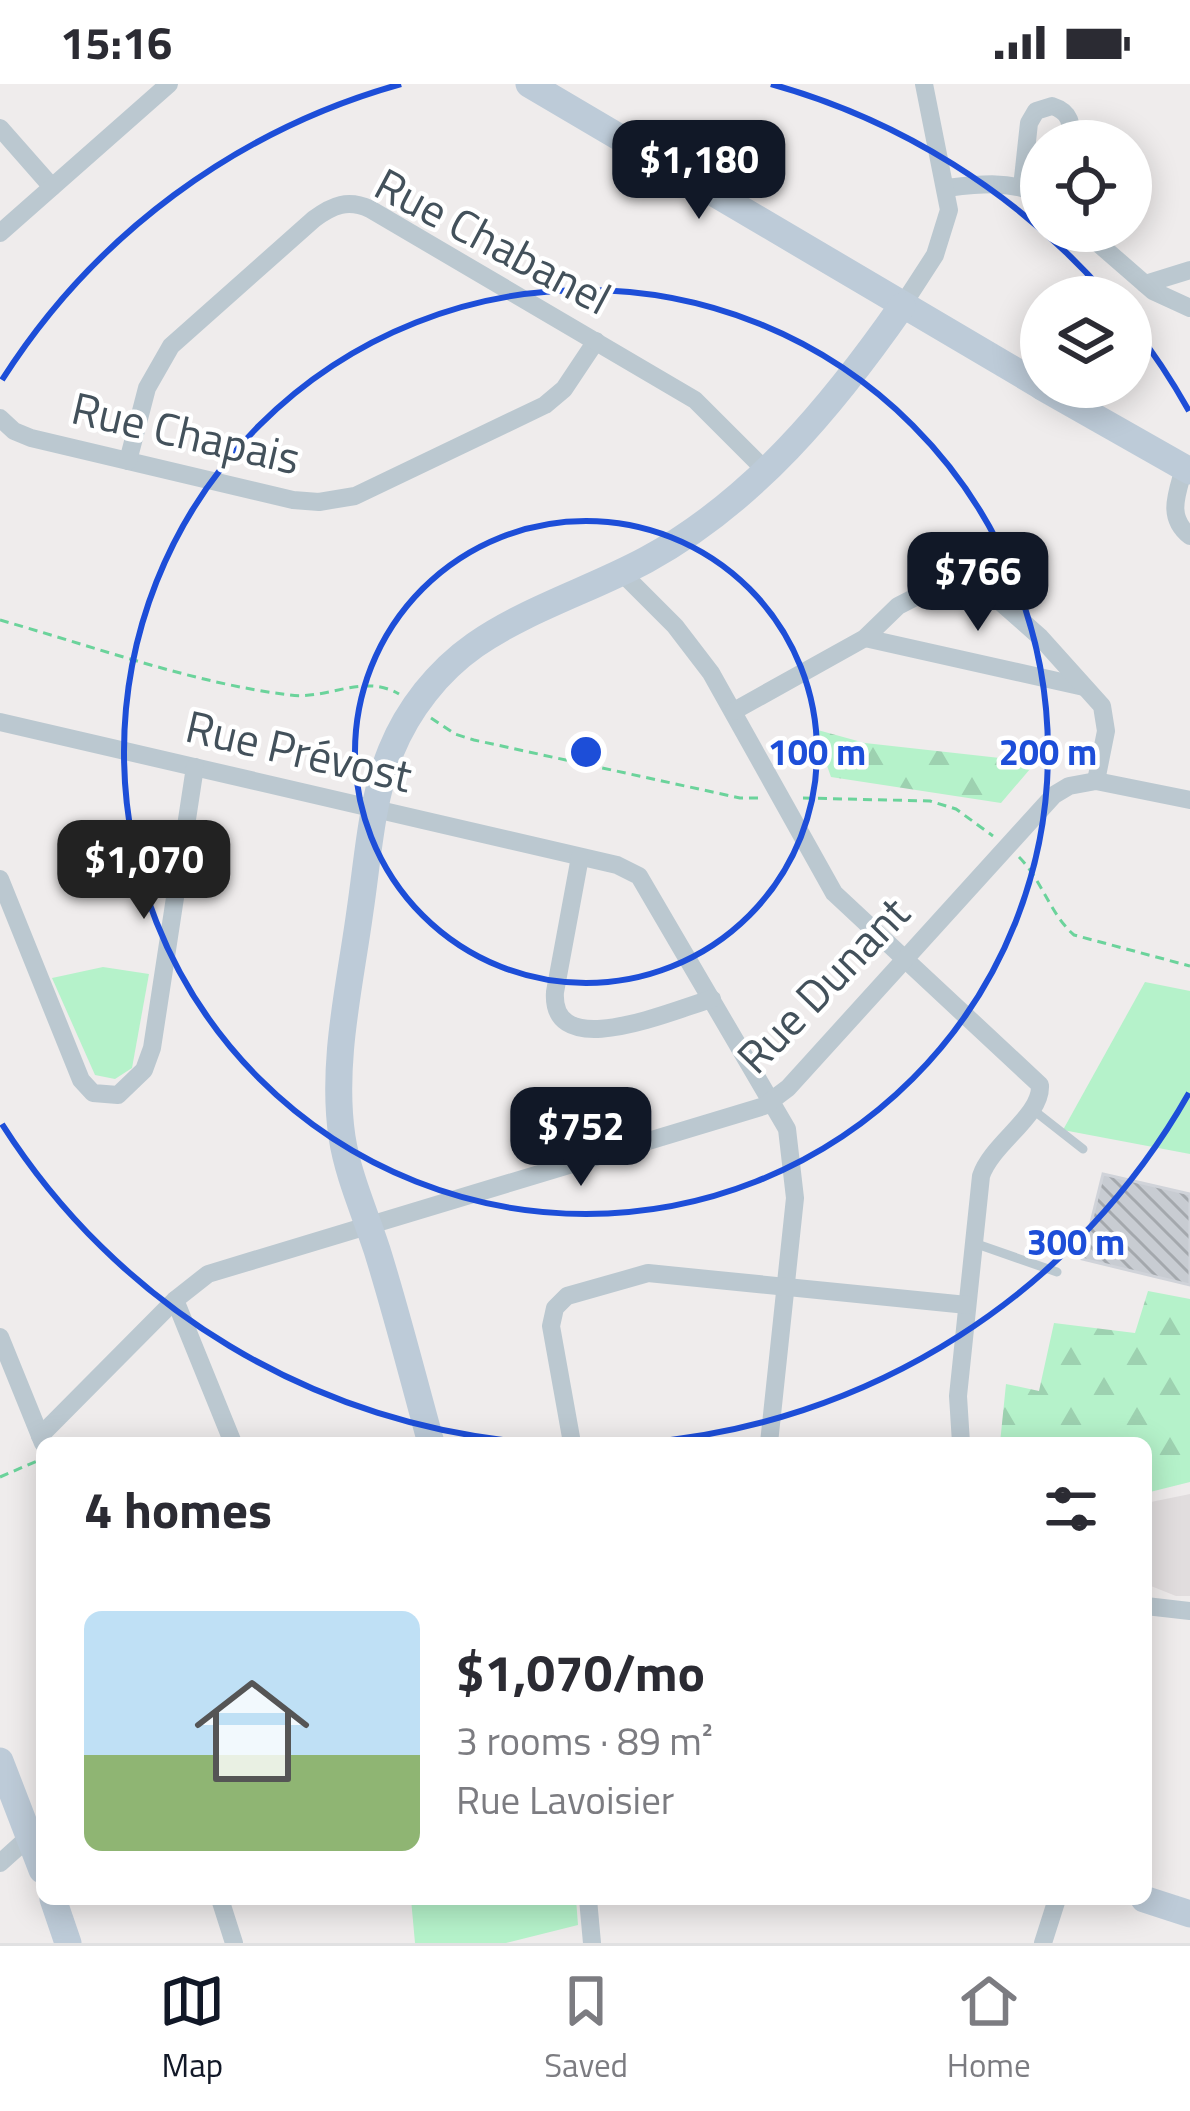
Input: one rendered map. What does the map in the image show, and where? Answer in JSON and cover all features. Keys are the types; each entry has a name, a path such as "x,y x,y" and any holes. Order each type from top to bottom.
{"street":[{"path":"0,233 169,84"},
{"path":"530,84 1020,374"},
{"path":"428,1437 344,1148 339,1086 375,808 392,748 444,670 492,634 621,572 696,528 766,471 836,395 925,272 944,233 949,210 924,84"},
{"path":"1031,120 1036,111 1049,106 1062,110 1068,120"},
{"path":"0,128 52,187"},
{"path":"946,188 982,183 1020,189"},
{"name":"Rue Chabanel","path":"128,461 147,388 171,346 314,219 340,204 370,209 695,400 766,471"},
{"path":"1108,252 1136,276"},
{"path":"1152,282 1190,270"},
{"path":"1152,289 1190,308"},
{"name":"Rue Chapais","path":"0,418 24,436 293,500 344,499 552,400 596,341"},
{"path":"1079,408 1187,470 1174,514 1190,536"},
{"path":"621,572 688,641 734,711 834,893 1034,1075 1041,1090 1032,1109 984,1167 957,1437"},
{"path":"734,711 865,638 898,606 939,585 964,581 982,588 1040,637 1102,706 1106,722 1096,781 1190,800"},
{"path":"865,638 1084,687"},
{"name":"Rue Prévost","path":"0,722 625,867 639,876 787,1129 795,1168 770,1437"},
{"path":"0,879 81,1080 94,1094 118,1095 144,1070 152,1048 195,767"},
{"name":"Rue Dunant","path":"44,1437 175,1300 208,1274 772,1102 1054,795 1096,781"},
{"path":"580,857 555,992 563,1022 592,1031 712,999"},
{"path":"571,1437 550,1326 552,1312 562,1299 648,1273 967,1305"},
{"path":"175,1300 231,1437"},
{"path":"0,1337 41,1437"},
{"path":"1152,1607 1190,1611"},
{"path":"0,1761 36,1855"},
{"path":"0,1863 29,1837"},
{"path":"1152,1902 1190,1914"},
{"path":"55,1905 68,1943"},
{"path":"222,1905 233,1943"},
{"path":"589,1905 592,1943"},
{"path":"1043,1943 1055,1905"}],"lane":[{"path":"1032,1109 1083,1149"},
{"path":"974,1243 1057,1272"}],"path":[{"path":"0,620 228,683 302,696 371,684 392,689 463,737 740,798 930,801 963,813 1005,846 1036,875 1074,935 1190,966"},
{"path":"0,1477 36,1462"}],"shaded area":[{"path":"1190,1494 1190,1596 1152,1586 1152,1502"}],"green space":[{"path":"814,729 865,743 1036,762 1001,803 831,777"},
{"path":"103,967 149,974 132,1068 115,1079 95,1075 52,978"},
{"path":"1145,982 1190,991 1190,1154 1063,1130"},
{"path":"1148,1291 1190,1299 1190,1482 1152,1492 1152,1437 1001,1437 1006,1384 1039,1391 1054,1323 1135,1333"},
{"path":"412,1905 576,1905 578,1925 506,1943 415,1943"}],"building":[{"path":"1103,1174 1190,1194 1190,1285 1082,1259"}]}
